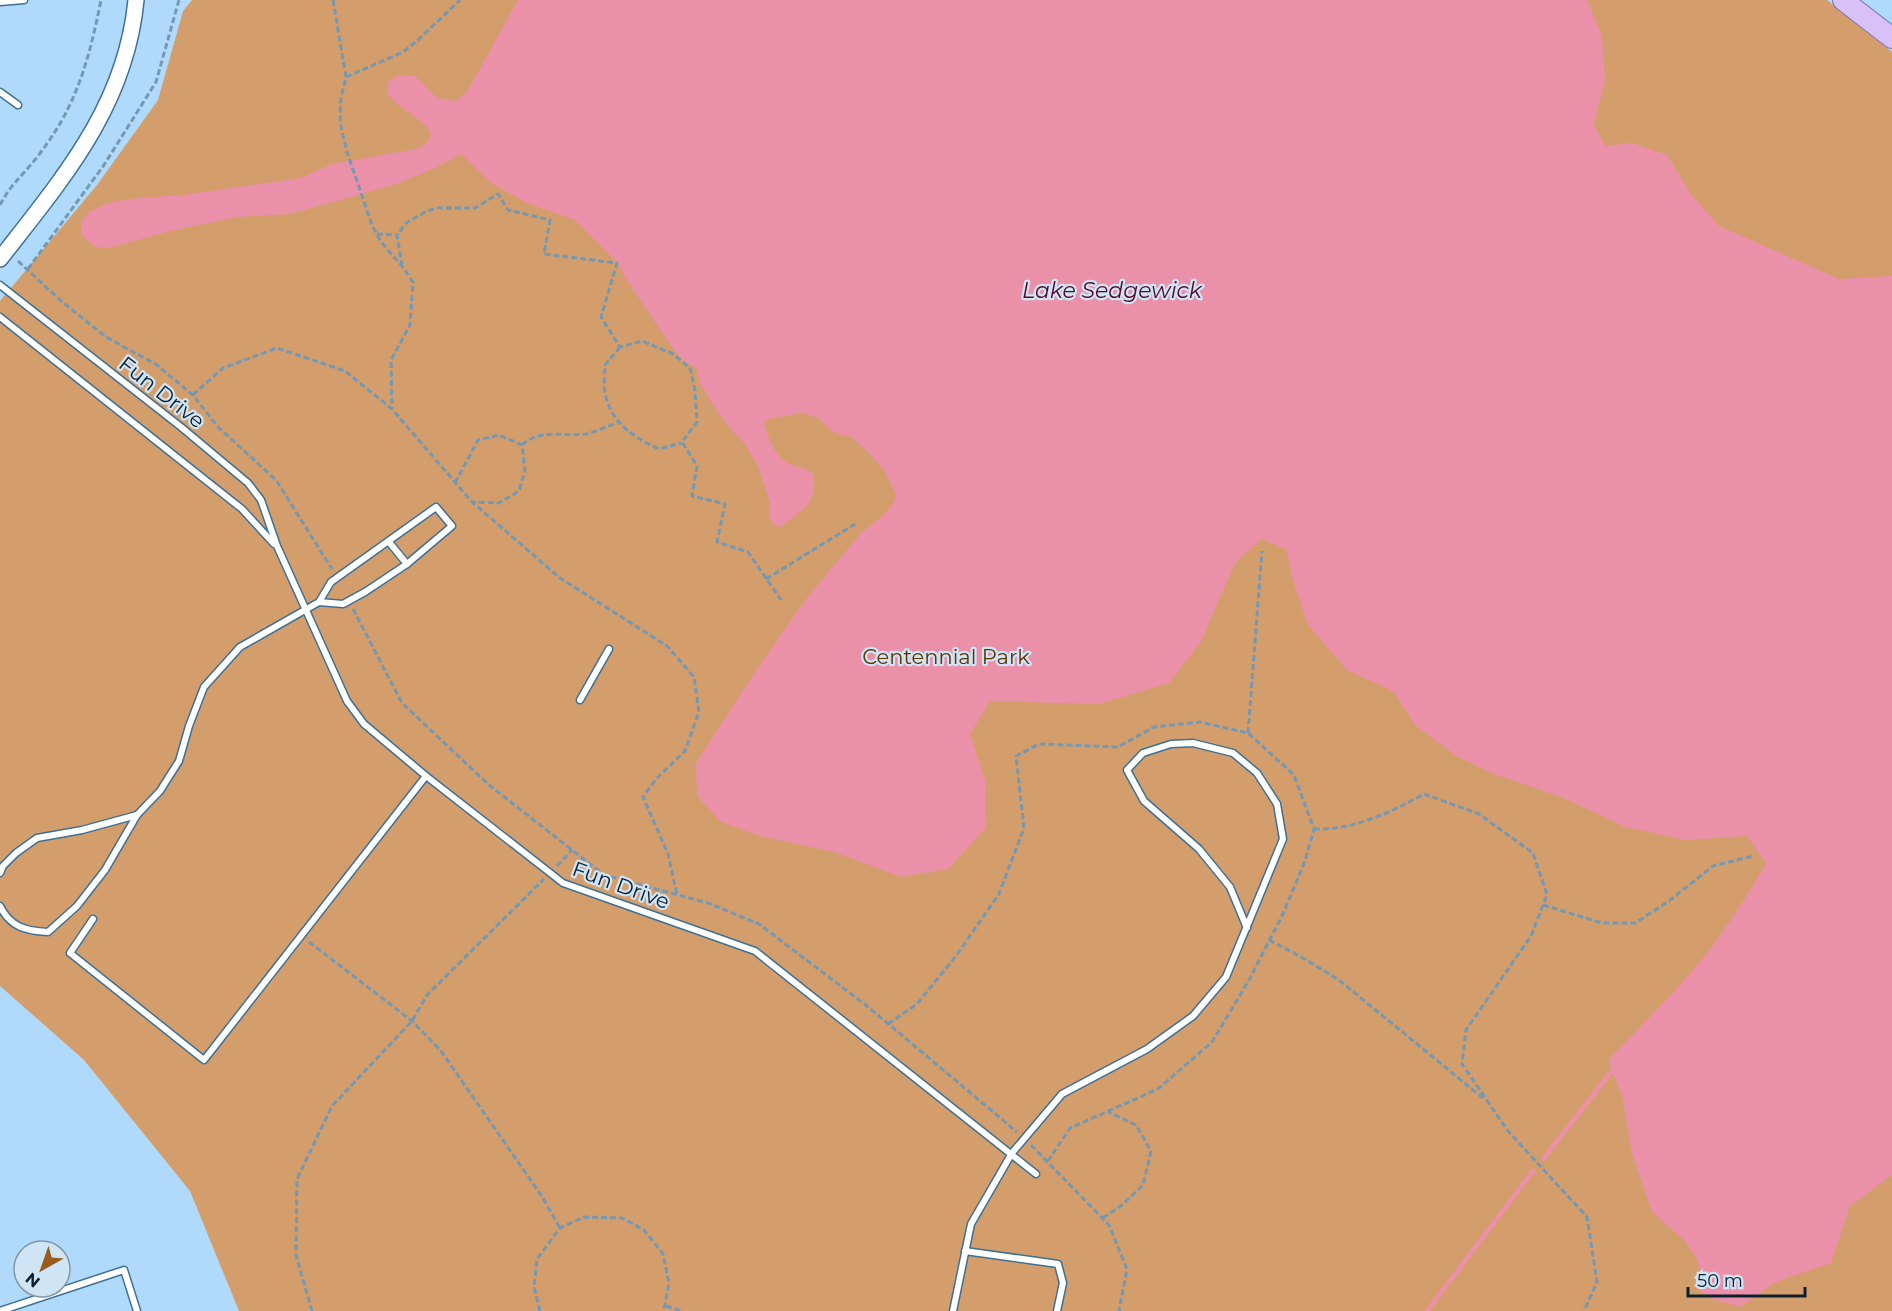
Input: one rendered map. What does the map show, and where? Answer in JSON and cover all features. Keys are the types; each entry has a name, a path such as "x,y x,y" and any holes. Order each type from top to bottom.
{"main road":[{"path":"1844,0 1892,38"}],"street":[{"path":"3,255 85,146 108,104 130,43 136,0"}],"lane":[{"path":"0,2 24,0"},
{"path":"0,92 18,105"},
{"name":"Fun Drive","path":"0,285 172,420 248,483 261,500 277,546 347,701 364,724 426,776 563,883 755,951 1036,1174"},
{"name":"Fun Drive","path":"0,317 242,509 277,546"},
{"path":"0,906 6,918 29,932 48,932 77,906 105,870 137,815 160,791 179,761 204,687 240,647 320,602 331,582 436,507 452,526 407,564 349,601 343,604 320,602"},
{"path":"389,542 407,564"},
{"path":"580,700 609,649"},
{"path":"953,1311 970,1224 1012,1153 1062,1094 1148,1049 1193,1016 1226,977 1247,928 1283,839 1277,804 1257,773 1233,753 1193,743 1171,744 1143,753 1127,770 1144,801 1199,849 1230,887 1247,928"},
{"path":"93,920 70,953 204,1060 426,776"},
{"path":"0,873 3,866 16,853 37,838 82,830 137,815"},
{"path":"965,1251 1058,1264 1063,1283 1057,1311"},
{"path":"0,1311 124,1270 137,1311"}],"path":[{"path":"0,205 10,186 34,161 58,126 82,78 92,48 101,0"},
{"path":"28,269 104,165 156,82 178,0"},
{"path":"333,0 345,77 340,115 347,152 365,208 381,242 413,282 410,325 391,360 392,409"},
{"path":"345,77 403,52 460,0"},
{"path":"402,266 397,235 406,222 437,208 475,208 498,194 508,210 550,220 544,254 617,263 601,317 620,346"},
{"path":"377,234 397,235"},
{"path":"3,255 28,269 60,300 106,337 157,365 193,395 217,426 276,480 337,578"},
{"path":"642,341 673,354 690,368 695,390 697,422 682,442 659,449 637,439 617,423 605,393 605,364 620,346 642,341"},
{"path":"193,395 223,368 277,348 345,371 392,409 472,502 560,578 667,646 694,677 699,712 685,751 656,779 644,797 668,854 677,895"},
{"path":"522,445 530,438 549,434 586,434 617,423"},
{"path":"455,483 478,440 499,435 522,445"},
{"path":"682,442 697,466 692,496 724,504 717,542 748,552 781,600"},
{"path":"472,502 499,503 519,491 525,470 522,445"},
{"path":"766,579 855,524"},
{"path":"1248,734 1262,551"},
{"path":"349,601 402,703 489,785 604,875 708,903 759,924 888,1024 1024,1138 1109,1225 1128,1269 1119,1311"},
{"path":"888,1024 917,1004 956,956 999,894 1024,828 1016,756 1039,744 1118,747 1154,727 1200,722 1248,734 1294,775 1314,829 1305,861 1269,940 1249,980 1212,1042 1158,1089 1070,1128 1048,1161"},
{"path":"1314,829 1336,829 1385,816 1424,794 1479,814 1533,853 1547,894 1531,936 1466,1030 1462,1064 1508,1131 1587,1217 1597,1282 1584,1311"},
{"path":"312,1311 296,1255 297,1179 332,1106 412,1021 427,995 572,850"},
{"path":"1543,905 1602,923 1635,923 1669,901 1713,866 1753,856"},
{"path":"301,936 412,1021 441,1051 541,1195 560,1228"},
{"path":"1269,940 1303,957 1339,980 1488,1101"},
{"path":"1103,1218 1122,1205 1143,1185 1151,1151 1136,1125 1108,1112"},
{"path":"540,1311 534,1287 537,1259 560,1228 584,1217 622,1218 644,1230 663,1254 669,1283 662,1311"},
{"path":"665,1305 681,1311"}],"green space":[{"name":"Centennial Park","path":"192,0 1827,0 1892,52 1892,1311 239,1311 190,1191 84,1060 0,986 0,301 97,185 158,100 183,11"}],"water":[{"name":"Lake Sedgewick","path":"518,0 1587,0 1602,36 1605,80 1594,124 1605,146 1631,143 1667,155 1691,194 1719,226 1839,279 1892,276 1892,1175 1850,1206 1831,1263 1776,1282 1740,1307 1713,1299 1696,1287 1700,1271 1696,1257 1685,1241 1652,1212 1632,1154 1623,1099 1608,1060 1694,970 1749,891 1766,863 1747,836 1685,840 1625,827 1564,798 1494,774 1458,757 1416,726 1393,691 1347,670 1308,625 1294,584 1286,549 1261,539 1235,563 1201,642 1169,683 1099,704 990,701 970,734 985,780 986,828 948,869 901,877 834,852 760,836 721,822 697,796 696,763 806,599 862,532 883,516 894,502 896,494 884,470 853,438 833,432 818,418 803,413 769,419 764,423 776,452 784,461 813,473 814,484 811,500 807,506 780,527 774,525 770,518 770,502 757,464 744,443 714,407 700,383 697,369 684,361 674,350 624,276 618,263 575,220 525,202 490,182 461,154 397,184 290,214 238,217 170,231 109,248 96,247 82,236 81,222 89,212 108,203 184,195 301,178 332,164 419,148 428,141 431,132 387,93 389,80 400,75 415,76 437,98 456,101 467,92"}],"waterway":[{"path":"1544,1158 1614,1068"},
{"path":"1427,1311 1533,1171"}]}
